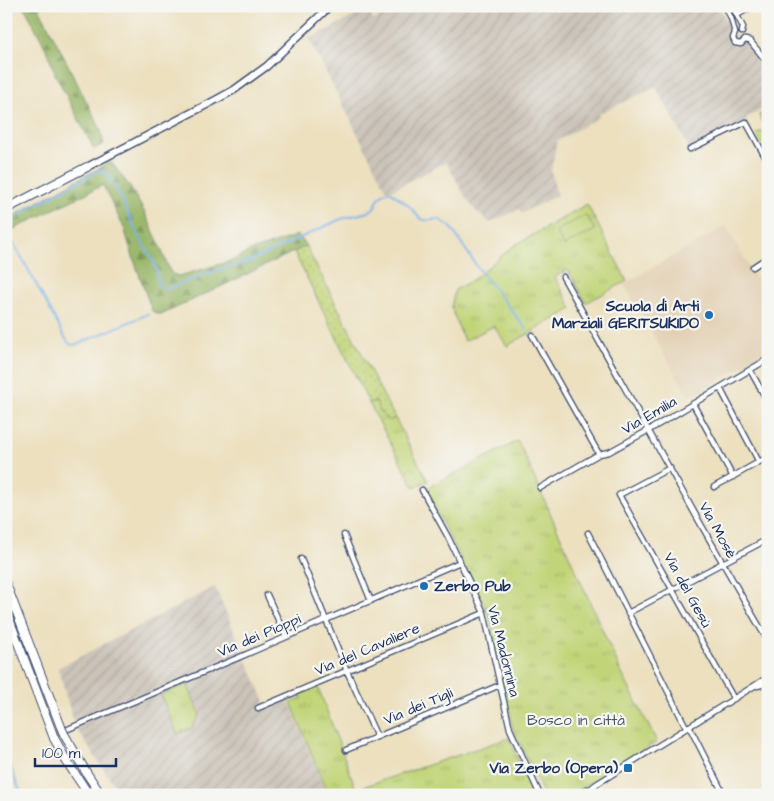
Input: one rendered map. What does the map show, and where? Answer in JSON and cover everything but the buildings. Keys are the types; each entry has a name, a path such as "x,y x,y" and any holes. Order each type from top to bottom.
{"highway":[{"path":"6,208 87,167"},
{"path":"6,203 39,186 66,177"},
{"path":"6,214 34,200 66,177"},
{"path":"6,584 76,757 101,795"},
{"path":"6,611 52,734 67,762 89,795"}],"main road":[{"path":"87,167 234,90 267,66 330,6"}],"street":[{"path":"725,6 731,18 735,33 733,38 736,43 741,44 746,40"},
{"path":"732,6 743,28 742,32 746,36 746,40"},
{"path":"736,15 753,6"},
{"path":"735,33 742,32"},
{"path":"746,40 750,41 768,63"},
{"path":"690,149 746,122 768,162"},
{"path":"753,267 768,257"},
{"name":"Via Mosè","path":"563,277 722,564 768,641"},
{"path":"532,335 599,454"},
{"name":"Via Emilia","path":"540,488 599,454 609,452 649,430 768,359"},
{"path":"750,370 766,395 768,402"},
{"path":"720,388 759,462"},
{"path":"693,404 733,477"},
{"path":"714,487 768,457"},
{"name":"Via del Gesù","path":"670,468 619,495 734,699"},
{"name":"Via Madonnina","path":"422,490 448,538 484,613 510,729 540,795"},
{"path":"588,533 724,795"},
{"path":"344,535 371,601"},
{"path":"628,613 768,539"},
{"path":"301,559 377,737"},
{"name":"Via dei Pioppi","path":"64,730 460,562"},
{"path":"267,595 286,637"},
{"name":"Via del Cavaliere","path":"258,708 484,613"},
{"path":"576,795 768,677"},
{"path":"751,688 768,683"},
{"name":"Via dei Tigli","path":"346,750 500,685"},
{"path":"584,795 595,784"}],"shaded area":[{"path":"402,6 719,6 732,35 741,38 753,47 768,65 768,107 747,117 746,122 690,149 656,87 598,114 599,117 557,141 551,170 557,195 522,213 519,209 490,223 476,211 466,198 446,162 387,191 309,39 368,9 373,20"},
{"path":"726,226 768,300 768,351 689,397 624,284"},
{"path":"215,587 266,704 287,696 327,795 121,795 75,727 58,668"}],"green space":[{"path":"24,6 38,6 100,128 104,144 94,149 55,74 49,55"},
{"path":"768,111 768,155 756,134 766,129 759,115"},
{"path":"111,162 130,187 145,213 172,274 179,276 234,260 248,252 298,235 306,246 163,314 157,314 152,311 124,228 103,185 6,233 6,220"},
{"path":"587,204 627,281 586,303 568,270 555,277 572,309 507,346 494,326 464,341 451,307 455,290 474,279 512,247"},
{"path":"586,215 595,230 564,246 556,231"},
{"path":"306,246 395,418 388,421 379,410 376,401 369,403 294,252"},
{"path":"376,401 379,410 388,421 395,418 428,481 414,487 369,403"},
{"name":"Bosco in città","path":"518,441 622,674 657,742 567,795 544,795 513,729 489,615 425,489"},
{"path":"187,684 200,714 192,728 177,734 161,695"},
{"path":"318,687 356,789 509,738 533,795 328,795 291,702 302,699 301,694"}],"waterway":[{"path":"6,221 98,171 105,171 122,199 136,232 151,257 156,268 158,283 164,288 170,288 202,275 250,261 341,219 368,212 374,208 384,193 390,191 407,204 419,218 426,220 438,219 450,226 478,268 526,329"},
{"path":"6,238 12,241 64,336 71,345 78,344 148,314"},
{"path":"6,754 22,795"}],"tunnel":[{"path":"49,737 64,730"}],"place":[{"name":"Scuola di Arti Marziali GERITSUKIDO","path":"709,315"},
{"name":"Zerbo Pub","path":"424,586"},
{"name":"Via Zerbo (Opera)","path":"628,768"}]}
